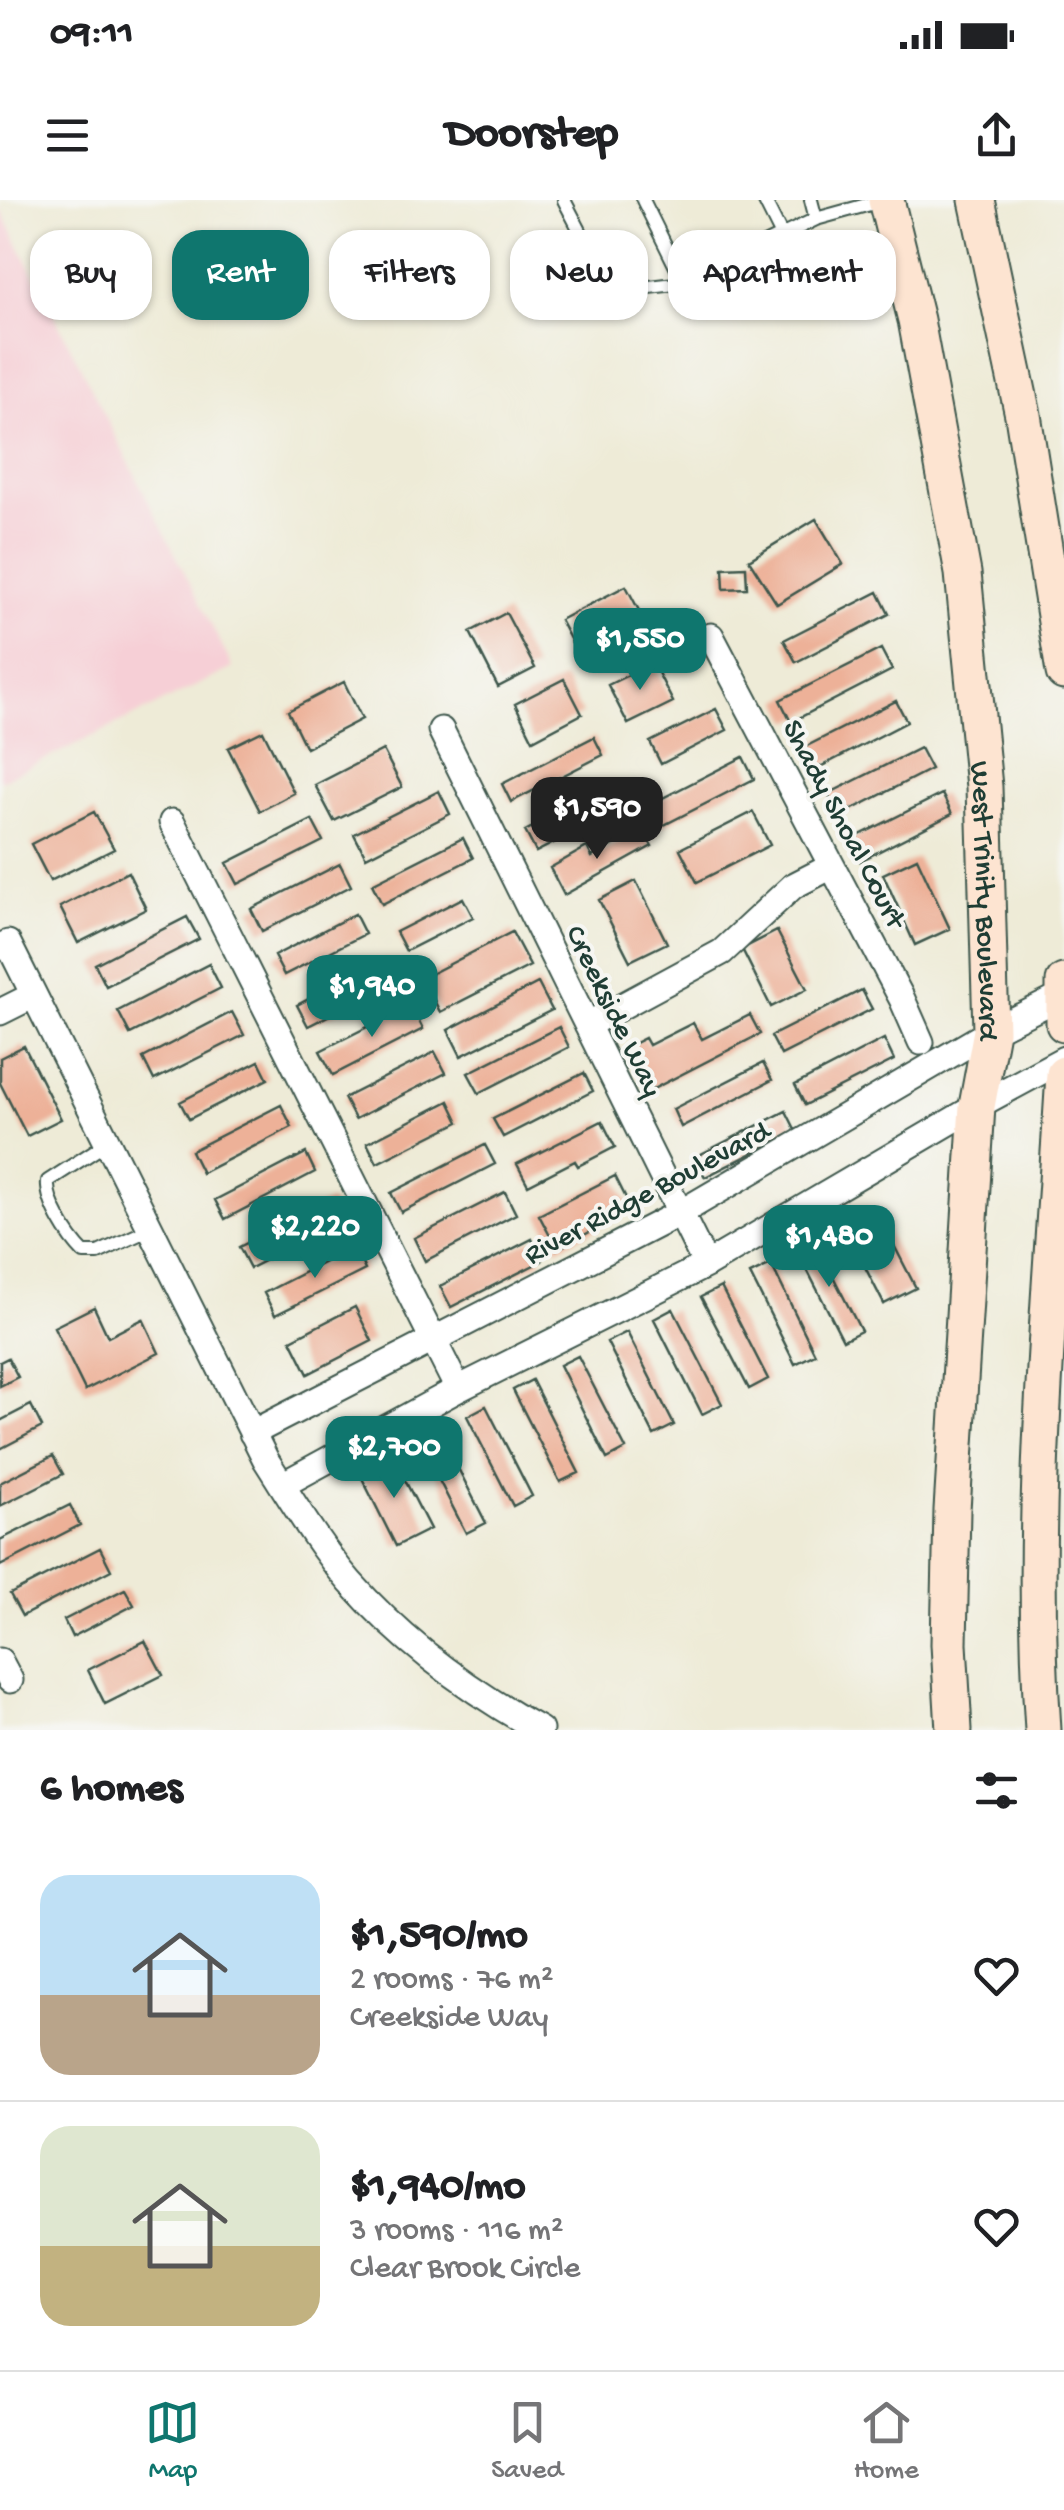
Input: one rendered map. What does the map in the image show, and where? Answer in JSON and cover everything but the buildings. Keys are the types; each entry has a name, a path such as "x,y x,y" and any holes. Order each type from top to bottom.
{"main road":[{"name":"West Trinity Boulevard","path":"885,200 916,320 963,573 981,730 991,1031 977,1106 952,1510 949,1644 954,1730"},
{"path":"976,200 1022,415 1064,672"},
{"path":"1064,982 1064,1024"},
{"path":"1043,1730 1037,1641 1038,1506 1064,1074"}],"street":[{"name":"Shady Shoal Court","path":"711,636 921,1042"},
{"name":"Creekside Way","path":"441,730 706,1265"},
{"path":"172,822 458,1389"},
{"path":"587,1024 722,952 794,886 832,866"},
{"path":"4,945 34,995 252,1433 282,1485 350,1583 425,1652 498,1706 540,1730"},
{"path":"0,1012 34,995"},
{"name":"River Ridge Boulevard","path":"252,1433 680,1214 991,1031 1064,996"},
{"path":"282,1485 458,1389 706,1265 977,1106 1064,1060"}],"lane":[{"path":"564,200 591,252 632,289 668,285"},
{"path":"643,200 668,251"},
{"path":"764,200 779,230"},
{"path":"811,200 816,220"},
{"path":"795,230 885,200"},
{"path":"107,1143 48,1181 48,1191 73,1242 84,1253 98,1253 150,1229"}],"shaded area":[{"path":"0,208 30,267 30,320 57,320 233,668 0,781"}]}
